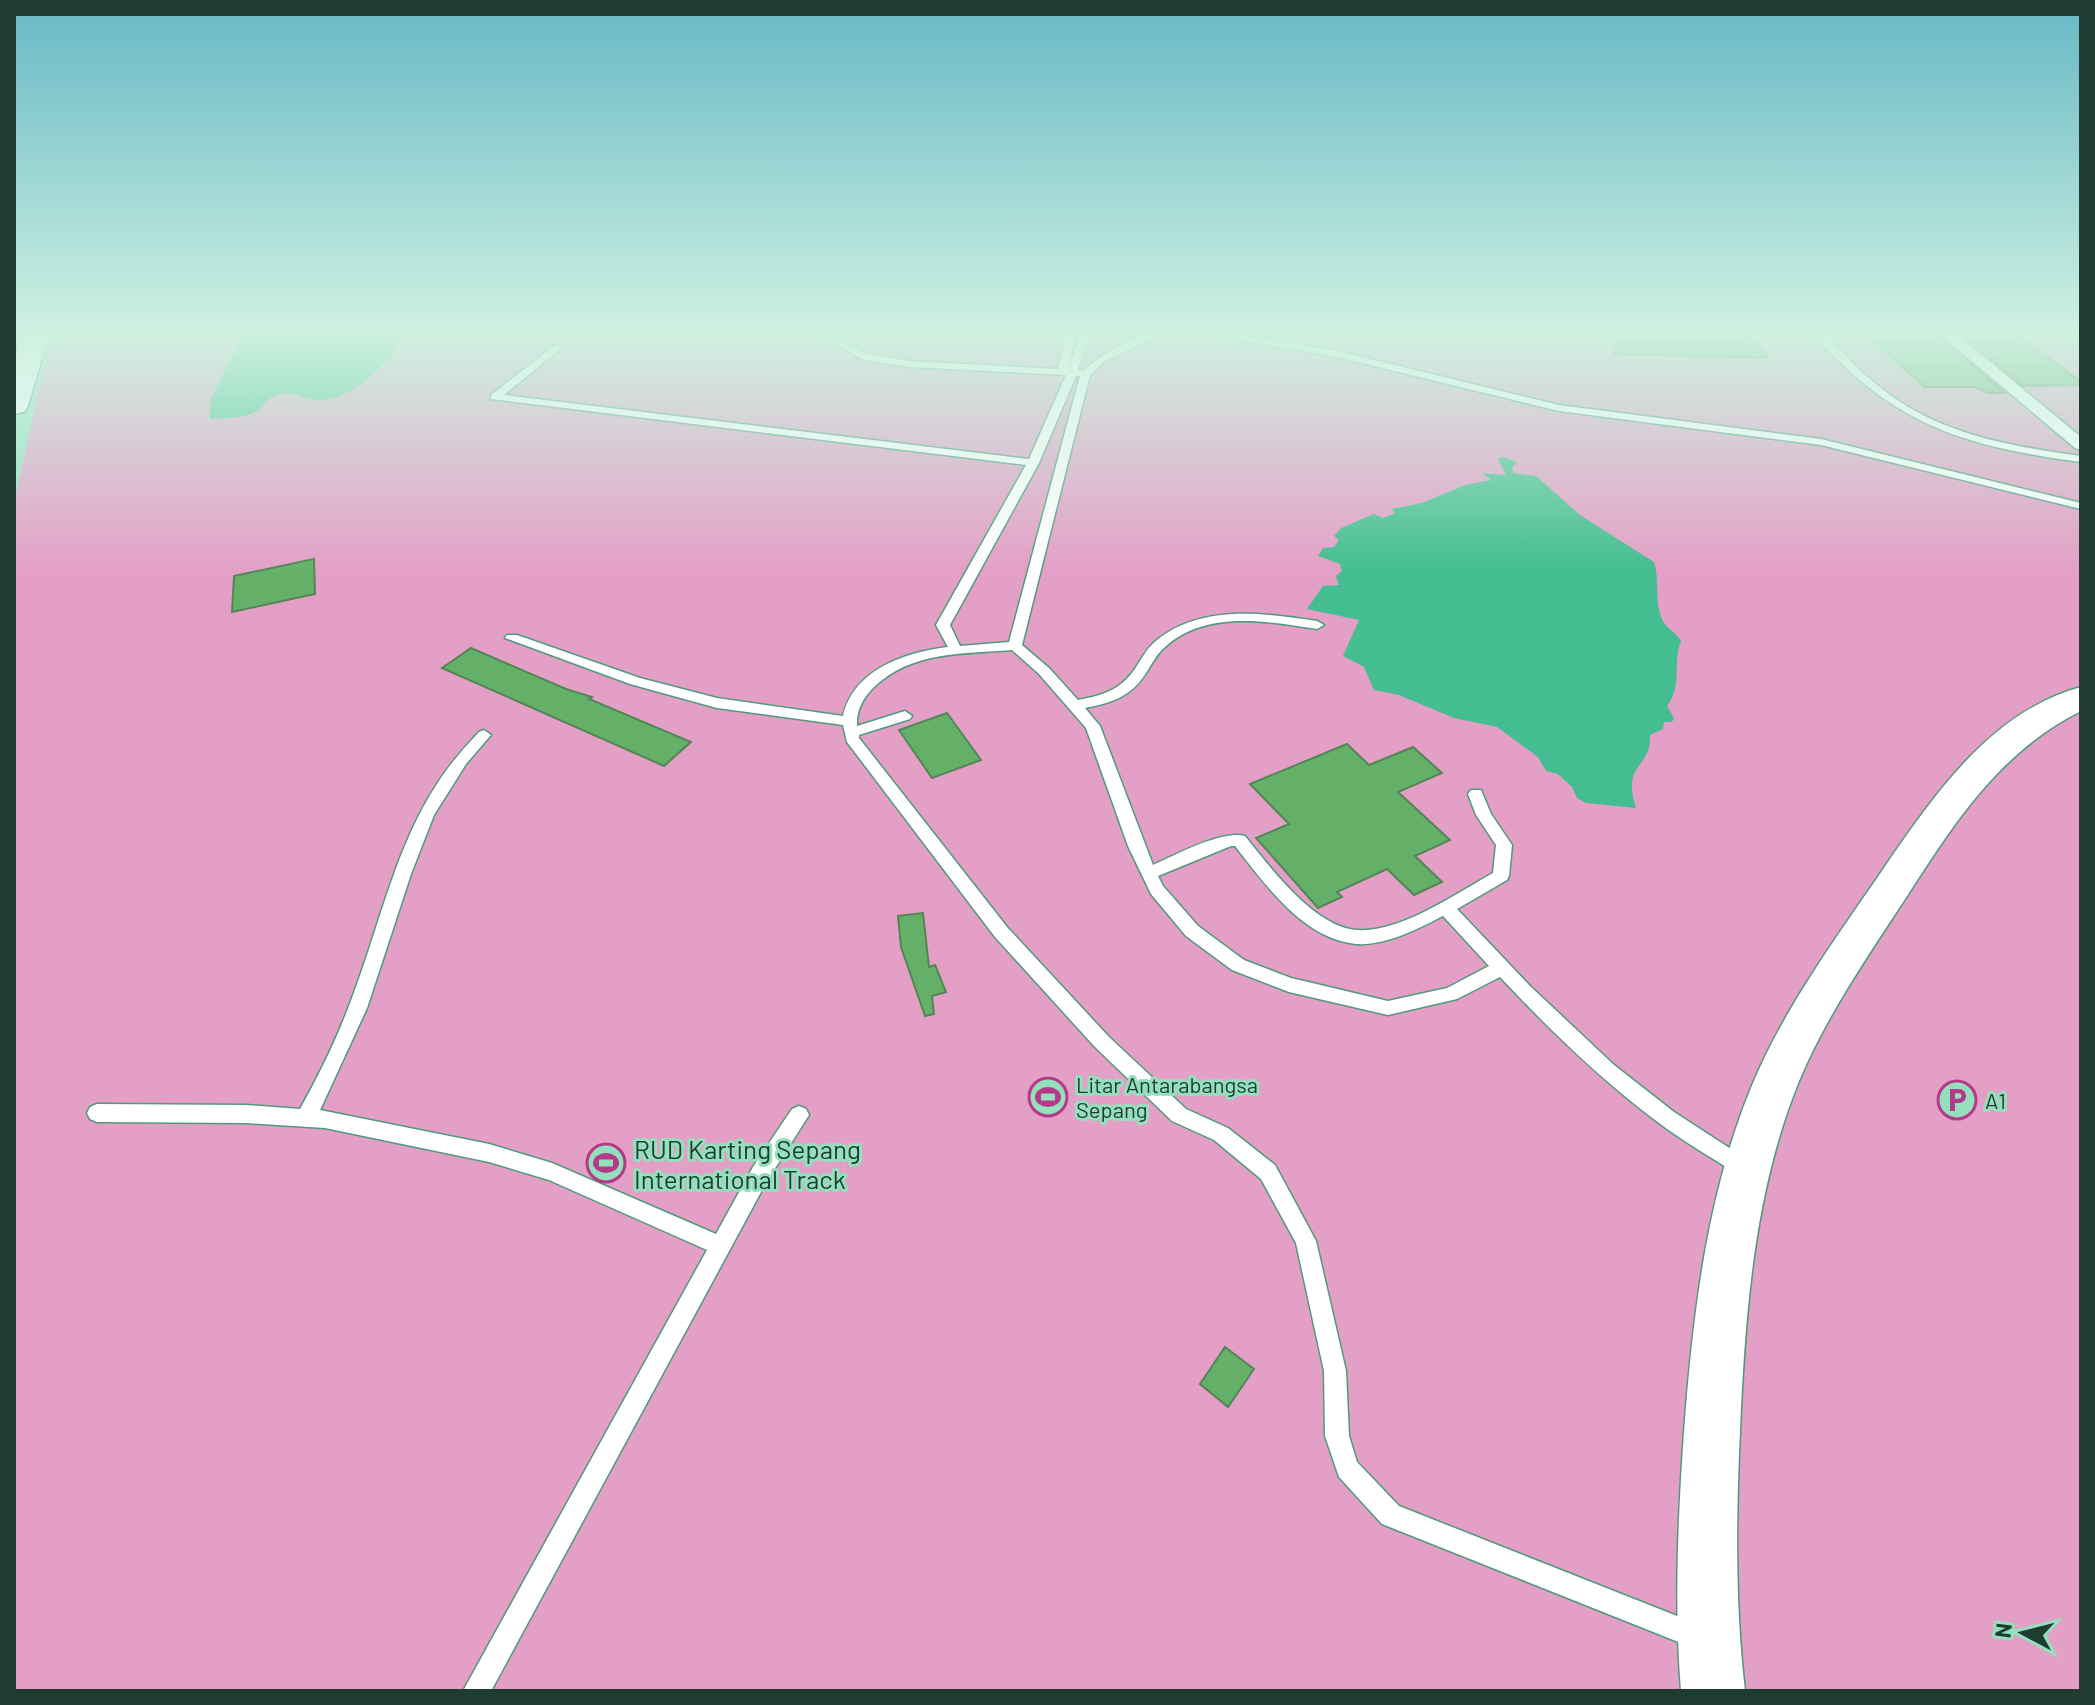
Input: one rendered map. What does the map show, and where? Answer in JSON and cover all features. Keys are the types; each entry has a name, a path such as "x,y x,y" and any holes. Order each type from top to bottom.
{"street":[{"path":"2043,414 2081,445"},
{"path":"1713,1691 1707,1640 1709,1487 1717,1333 1738,1205 1765,1111 1808,1015 1942,812 2001,744 2051,710 2081,698"}],"lane":[{"path":"630,414 1033,463"},
{"path":"956,650 943,625 1033,463 1055,414"},
{"path":"1015,646 1065,414"},
{"path":"1602,414 1821,442 2081,506"},
{"path":"1913,414 1966,435 1999,444 2081,459"},
{"path":"1074,705 1109,697 1127,688 1159,645 1180,629 1203,621 1264,617 1317,625"},
{"path":"512,638 635,681 717,703 849,727 905,716"},
{"path":"849,727 859,695 888,666 921,655 1015,646 1044,671 1093,726 1157,890 1192,931 1238,965 1289,985 1388,1008 1451,994 1501,968"},
{"path":"849,727 1001,932 1102,1042 1179,1115 1221,1134 1268,1172 1306,1241 1335,1371 1337,1436 1347,1469 1363,1489 1391,1515 1707,1640"},
{"path":"305,1118 340,1055 414,842 434,796 452,770 484,735"},
{"path":"1149,873 1229,840 1239,840 1295,904 1327,927 1355,937 1386,934 1445,907 1501,876 1504,845 1484,815 1476,794"},
{"path":"1445,907 1501,968 1571,1036 1667,1118 1748,1170"},
{"path":"97,1113 325,1119 489,1153 552,1172 721,1246"},
{"path":"476,1691 760,1174 799,1115"}],"shaded area":[{"name":"Litar Antarabangsa Sepang","path":"33,414 2081,414 2081,1691 14,1691 14,503"},
{"path":"210,414 251,414 235,418 210,419"},
{"path":"1503,457 1517,462 1512,468 1513,473 1536,476 1580,515 1654,562 1660,614 1681,641 1675,690 1667,706 1674,718 1672,722 1664,722 1663,729 1650,735 1647,754 1632,782 1636,808 1586,803 1577,798 1572,787 1558,774 1546,771 1538,757 1497,727 1454,718 1399,695 1374,690 1364,667 1343,656 1359,620 1307,609 1323,586 1339,585 1336,576 1342,571 1340,564 1318,556 1323,548 1334,547 1339,540 1334,536 1341,528 1374,514 1383,518 1395,513 1392,509 1422,503 1465,485 1491,480 1482,473 1506,475 1498,459"}],"building":[{"path":"314,559 315,594 232,612 234,576"},
{"path":"471,648 592,697 589,699 691,742 664,766 442,668"},
{"path":"947,713 981,760 932,778 899,730"},
{"path":"1347,744 1369,765 1413,747 1442,773 1398,792 1450,840 1415,856 1442,882 1414,895 1387,869 1337,892 1342,897 1318,908 1256,838 1289,824 1250,784"},
{"path":"923,913 929,967 935,965 946,992 932,996 934,1014 925,1016 901,947 898,916"},
{"path":"1225,1347 1254,1369 1228,1407 1200,1384"}],"place":[{"name":"Litar Antarabangsa Sepang","path":"1048,1097"},
{"name":"A1","path":"1957,1100"},
{"name":"RUD Karting Sepang International Track","path":"606,1163"}]}
